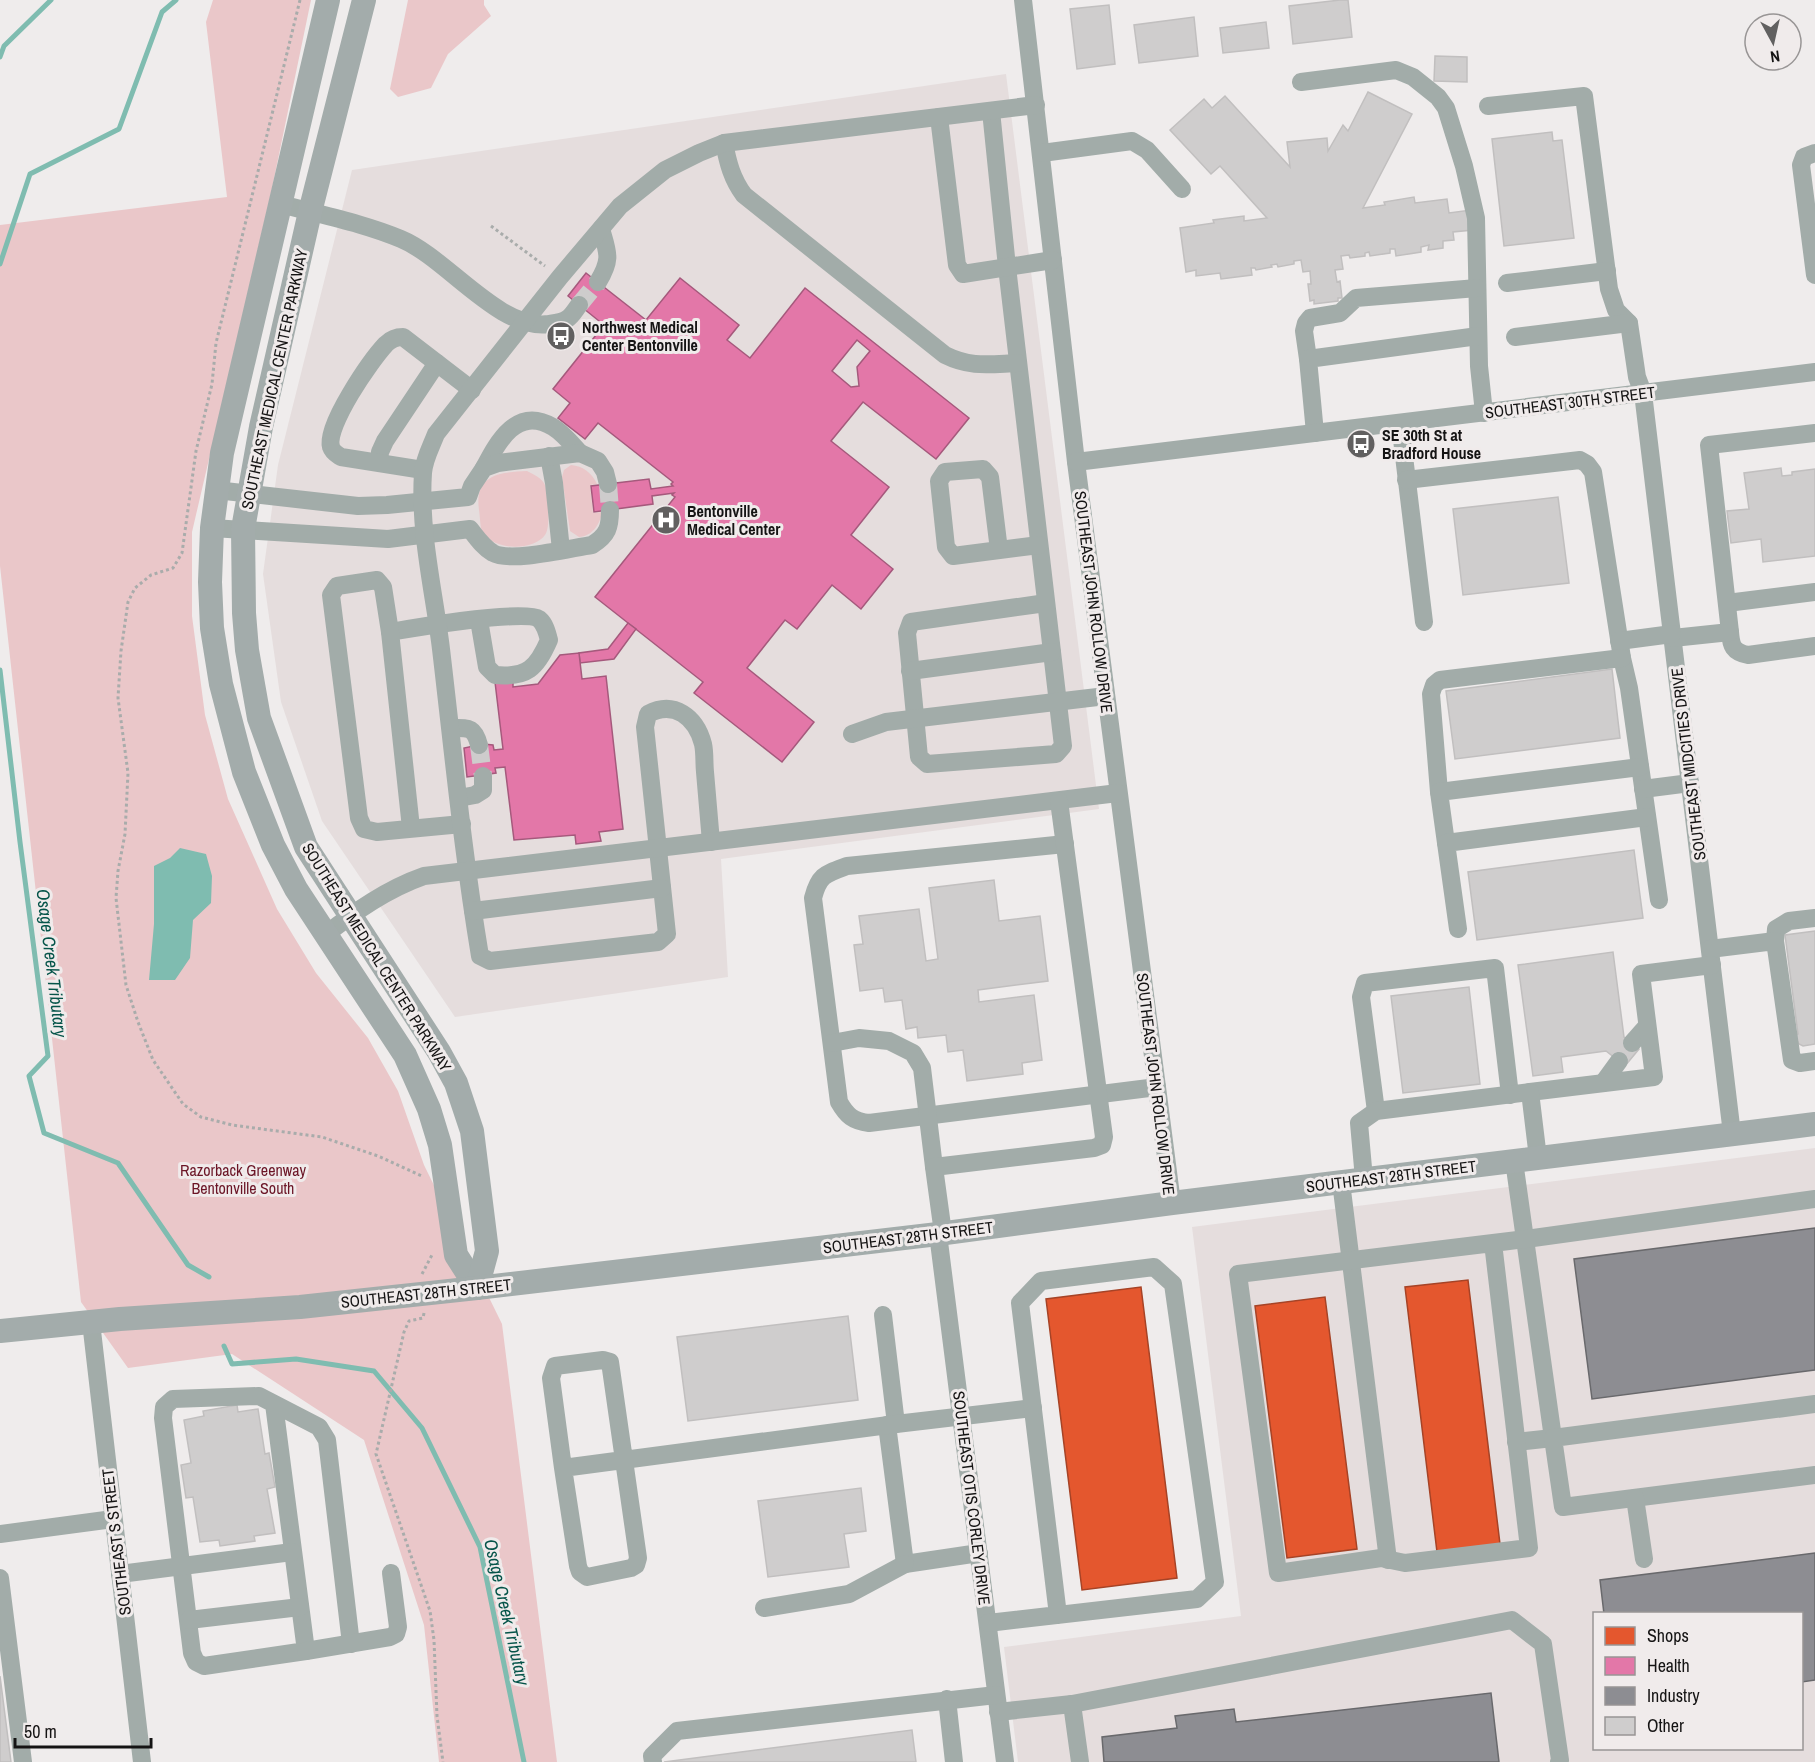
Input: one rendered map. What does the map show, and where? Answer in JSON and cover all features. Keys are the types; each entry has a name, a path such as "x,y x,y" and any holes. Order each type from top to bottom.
{"main road":[{"name":"SOUTHEAST MEDICAL CENTER PARKWAY","path":"328,0 230,414 216,490 212,528 210,582 212,628 220,684 244,772 273,845 296,889 405,1055 429,1109 440,1145 456,1256 477,1288"},
{"name":"SOUTHEAST MEDICAL CENTER PARKWAY","path":"364,0 310,212 248,494 243,529 242,579 245,632 259,718 306,847 439,1052 456,1083 472,1131 487,1251 477,1288"},
{"name":"SOUTHEAST 28TH STREET","path":"0,1331 300,1307 477,1288 1815,1124"}],"street":[{"name":"SOUTHEAST JOHN ROLLOW DRIVE","path":"1023,0 1076,462 1172,1203"},
{"path":"1301,82 1396,70 1413,77 1438,98 1446,108 1464,166 1476,218 1479,366 1484,412"},
{"path":"1488,106 1584,96 1609,289 1616,310 1629,323"},
{"path":"711,842 702,744 687,717 677,709 659,708 648,714 645,727 667,934 658,942 490,961 480,956 466,870 438,624 424,535 423,470 436,434 560,277 620,206 665,170 724,143 1036,105"},
{"path":"991,111 1063,746 1056,754 927,765 919,757 914,719 907,633 911,622 1046,603"},
{"path":"939,117 957,266 963,274 1053,260"},
{"path":"1041,153 1132,141 1147,150 1182,189"},
{"path":"724,143 728,166 735,183 744,195 945,355 961,363 1018,363"},
{"path":"1815,153 1804,156 1801,165 1815,275"},
{"path":"281,204 402,239 445,267 504,314 525,323 544,324 566,320 579,305"},
{"path":"598,282 607,268 609,258 601,229"},
{"path":"1507,284 1607,271"},
{"path":"1315,433 1304,331 1310,318 1340,314 1356,298 1478,288"},
{"path":"1515,337 1629,323"},
{"name":"SOUTHEAST MIDCITIES DRIVE","path":"1629,323 1637,377 1643,393 1732,1134"},
{"path":"1308,358 1478,336"},
{"path":"423,470 341,457 333,452 330,445 333,429 351,392 387,343 395,337 403,337 472,390"},
{"path":"379,462 384,441 437,363"},
{"name":"SOUTHEAST 30TH STREET","path":"1076,462 1815,372"},
{"path":"608,484 605,472 598,461 580,453 555,428 541,421 523,421 507,431 494,449 472,486 468,496 467,513 470,529 482,544 495,555 512,558 592,545 603,538 610,527 610,510"},
{"path":"1400,423 1424,622"},
{"path":"1815,433 1709,445 1733,647 1738,653 1748,655 1815,646"},
{"path":"484,468 498,463 580,453"},
{"path":"549,456 561,550"},
{"path":"1406,480 1580,459 1593,472 1629,688 1659,900"},
{"path":"999,550 990,477 983,469 945,472 939,481 946,547 953,556 1039,545"},
{"path":"216,490 358,507 387,506 468,496"},
{"path":"212,528 388,539 470,529"},
{"path":"411,828 383,587 377,580 337,585 332,595 359,818 364,829 377,832 462,824"},
{"path":"1727,603 1815,592"},
{"path":"390,632 479,620"},
{"path":"1458,929 1439,792 1431,694 1434,685 1440,680 1621,650 1672,636 1730,632"},
{"path":"910,671 1052,652"},
{"path":"852,734 886,722 1106,696"},
{"path":"451,728 471,730 476,734 479,745"},
{"path":"1439,792 1640,767"},
{"path":"459,798 475,795 483,790 483,776"},
{"path":"1643,789 1690,783"},
{"path":"325,935 385,892 424,876 1118,794"},
{"path":"934,1167 1094,1148 1102,1145 1104,1137 1059,801"},
{"path":"1446,843 1647,817"},
{"path":"1065,844 847,866 825,874 817,884 813,898 839,1102 845,1113 854,1121 869,1123 1157,1087"},
{"path":"473,911 662,888"},
{"path":"1815,918 1790,921 1776,929 1775,941 1791,1060 1800,1064 1815,1061"},
{"path":"1388,1560 1352,1260 1353,1181 1359,1123 1376,1111 1654,1077 1641,974 1775,941"},
{"path":"1376,1111 1360,997 1365,983 1495,968 1510,1095"},
{"path":"1632,1043 1647,1026"},
{"path":"832,1043 859,1038 889,1041 913,1053 922,1068 928,1115"},
{"path":"1603,1083 1619,1061"},
{"path":"1530,1092 1538,1158"},
{"name":"SOUTHEAST OTIS CORLEY DRIVE","path":"928,1115 940,1233 1005,1762"},
{"path":"1514,1161 1563,1507 1815,1474"},
{"path":"1493,1243 1529,1548 1405,1563 1381,1558 1278,1573 1239,1275 1352,1260 1526,1239 1815,1199"},
{"path":"988,1623 1058,1615 1197,1599 1215,1582 1173,1284 1154,1267 1041,1281 1020,1303 1058,1615"},
{"path":"883,1315 906,1563"},
{"name":"SOUTHEAST S STREET","path":"91,1322 142,1762"},
{"path":"603,1360 610,1362 638,1558 636,1565 587,1577 580,1572 563,1468 552,1371 555,1366 603,1360"},
{"path":"351,1644 327,1440 319,1427 259,1396 173,1399 164,1407 163,1418 192,1653 196,1662 204,1666 351,1644 390,1637 396,1634 398,1627 391,1573"},
{"path":"274,1404 306,1651"},
{"path":"1516,1442 1815,1404"},
{"path":"563,1468 892,1424 1033,1408"},
{"path":"1635,1498 1644,1559"},
{"path":"0,1534 113,1519"},
{"path":"120,1574 292,1552"},
{"path":"764,1608 849,1594 906,1563 979,1553"},
{"path":"0,1578 23,1762"},
{"path":"189,1620 300,1607"},
{"path":"653,1762 652,1756 677,1731 947,1699 997,1703 1072,1704 1512,1620 1543,1644 1559,1762"},
{"path":"947,1699 954,1762"},
{"path":"1072,1704 1080,1762"}],"path":[{"path":"491,226 551,270"},
{"path":"425,1310 423,1318 409,1321 404,1332 376,1455 430,1611 434,1640 437,1716 443,1762"}],"shaded area":[{"name":"Bentonville Medical Center","path":"1006,74 1099,809 721,859 728,977 455,1017 322,821 281,702 263,574 278,465 352,170"},
{"path":"180,848 206,854 212,876 211,903 193,920 190,958 175,980 149,980 154,924 154,866 170,858"},
{"path":"1815,1148 1815,1762 1018,1762 1004,1647 1241,1616 1192,1227"}],"green space":[{"name":"Razorback Greenway Bentonville South","path":"213,0 311,0 271,193 192,532 192,616 205,715 228,799 277,909 316,973 368,1038 398,1091 424,1165 502,1324 557,1762 439,1762 424,1625 364,1440 232,1354 128,1368 81,1302 0,566 0,225 227,197 206,22"},
{"path":"408,0 484,0 484,5 491,16 448,54 431,88 398,97 390,89"},
{"path":"571,465 590,473 595,480 597,484 590,485 593,513 602,512 595,529 579,537 570,531 562,477 564,470"},
{"path":"527,471 540,478 545,485 548,503 547,531 539,541 531,544 501,545 485,536 481,528 478,498 480,489 491,478 498,475"}],"building: Shops":[{"path":"1468,1280 1500,1544 1437,1552 1405,1287"},
{"path":"1141,1287 1177,1578 1082,1590 1046,1299"},
{"path":"1325,1297 1357,1549 1287,1558 1255,1306"}],"building: Health":[{"path":"586,273 646,320 680,278 739,325 727,340 750,358 805,288 969,418 936,459 863,402 831,441 889,487 851,535 893,569 861,609 832,585 797,629 785,620 747,668 814,722 782,762 694,693 703,682 595,597 675,497 672,495 674,493 652,496 653,504 594,512 591,486 649,479 651,489 673,486 671,484 673,482 598,423 585,439 558,418 570,403 553,389 604,325 568,296","holes":["857,340 870,351 857,367 859,386 851,387 832,371"]},
{"path":"628,623 636,629 614,659 580,663 579,653 608,649"},
{"path":"579,653 582,679 606,676 623,829 599,832 601,841 576,844 575,835 514,840 505,767 495,768 496,773 467,777 464,748 483,744 493,745 494,750 503,749 495,682 513,680 513,687 538,684 560,655"}],"building: Industry":[{"path":"1815,1228 1815,1370 1592,1399 1574,1259"},
{"path":"1815,1553 1815,1680 1803,1682 1803,1612 1604,1612 1600,1580"},
{"path":"1491,1693 1499,1762 1104,1762 1102,1737 1177,1728 1175,1716 1234,1709 1236,1722"}],"building: Other":[{"path":"1348,0 1352,37 1293,44 1289,6"},
{"path":"1109,5 1115,64 1077,69 1070,9"},
{"path":"1194,17 1198,56 1139,63 1134,25"},
{"path":"1266,22 1269,48 1223,53 1220,28"},
{"path":"1435,56 1467,57 1467,82 1434,81"},
{"path":"1368,92 1412,114 1363,208 1414,197 1415,203 1447,199 1449,213 1471,210 1473,230 1453,232 1454,240 1443,241 1443,248 1428,250 1429,245 1421,247 1421,252 1396,256 1395,249 1390,249 1390,253 1370,256 1369,252 1365,253 1365,256 1350,258 1349,255 1341,256 1343,269 1335,270 1337,282 1340,281 1342,298 1338,298 1338,301 1314,304 1314,300 1310,301 1308,284 1311,284 1310,271 1303,272 1301,260 1278,267 1277,264 1256,270 1251,268 1252,275 1221,279 1220,273 1196,276 1196,270 1186,272 1180,228 1244,216 1244,221 1267,218 1220,166 1211,174 1170,130 1204,99 1212,108 1225,96 1290,167 1287,142 1327,138 1328,151 1343,125 1348,131"},
{"path":"1552,132 1553,141 1562,140 1574,238 1504,246 1492,139"},
{"path":"1781,468 1782,476 1792,475 1792,472 1815,469 1815,556 1763,562 1761,539 1731,543 1727,511 1749,509 1744,473"},
{"path":"1558,497 1569,583 1463,595 1453,509"},
{"path":"1612,669 1620,738 1455,759 1446,691"},
{"path":"1634,850 1643,918 1477,940 1468,872"},
{"path":"994,880 999,921 1040,916 1048,981 978,990 979,1002 1034,995 1042,1060 1022,1063 1023,1074 967,1081 963,1050 948,1052 946,1035 918,1038 917,1027 906,1029 902,1000 885,1002 883,988 860,991 854,945 863,944 859,916 919,909 926,961 938,959 929,888"},
{"path":"1815,931 1815,1044 1803,1046 1799,1044 1794,1035 1798,1034 1785,935"},
{"path":"1613,952 1624,1037 1639,1049 1625,1066 1606,1051 1561,1057 1563,1072 1533,1076 1518,965"},
{"path":"1469,987 1480,1084 1403,1093 1391,996"},
{"path":"848,1316 858,1400 688,1421 677,1337"},
{"path":"237,1405 238,1412 258,1409 265,1454 269,1453 275,1487 267,1489 275,1533 254,1536 255,1541 220,1546 219,1540 200,1542 193,1497 186,1498 181,1465 191,1463 184,1420 204,1416 203,1411"},
{"path":"861,1488 866,1531 844,1534 849,1567 768,1577 758,1501"},
{"path":"0,1676 11,1762 0,1762"},
{"path":"912,1730 916,1762 664,1762"}],"waterway":[{"name":"Osage Creek Tributary","path":"0,57 4,46 51,0"},
{"name":"Osage Creek Tributary","path":"0,264 30,174 119,129 162,12 176,0"},
{"name":"Osage Creek Tributary","path":"0,670 48,1056 29,1076 44,1133 118,1163 188,1265 209,1277"},
{"name":"Osage Creek Tributary","path":"224,1346 232,1364 296,1359 374,1371 422,1428 480,1547 524,1762"}],"tunnel":[{"path":"579,305 598,282"},
{"path":"608,484 610,510"},
{"path":"479,745 483,776"}],"place":[{"name":"Northwest Medical Center Bentonville","path":"561,336"},
{"name":"SE 30th St at Bradford House","path":"1361,444"},
{"name":"Bentonville Medical Center","path":"666,520"}]}
